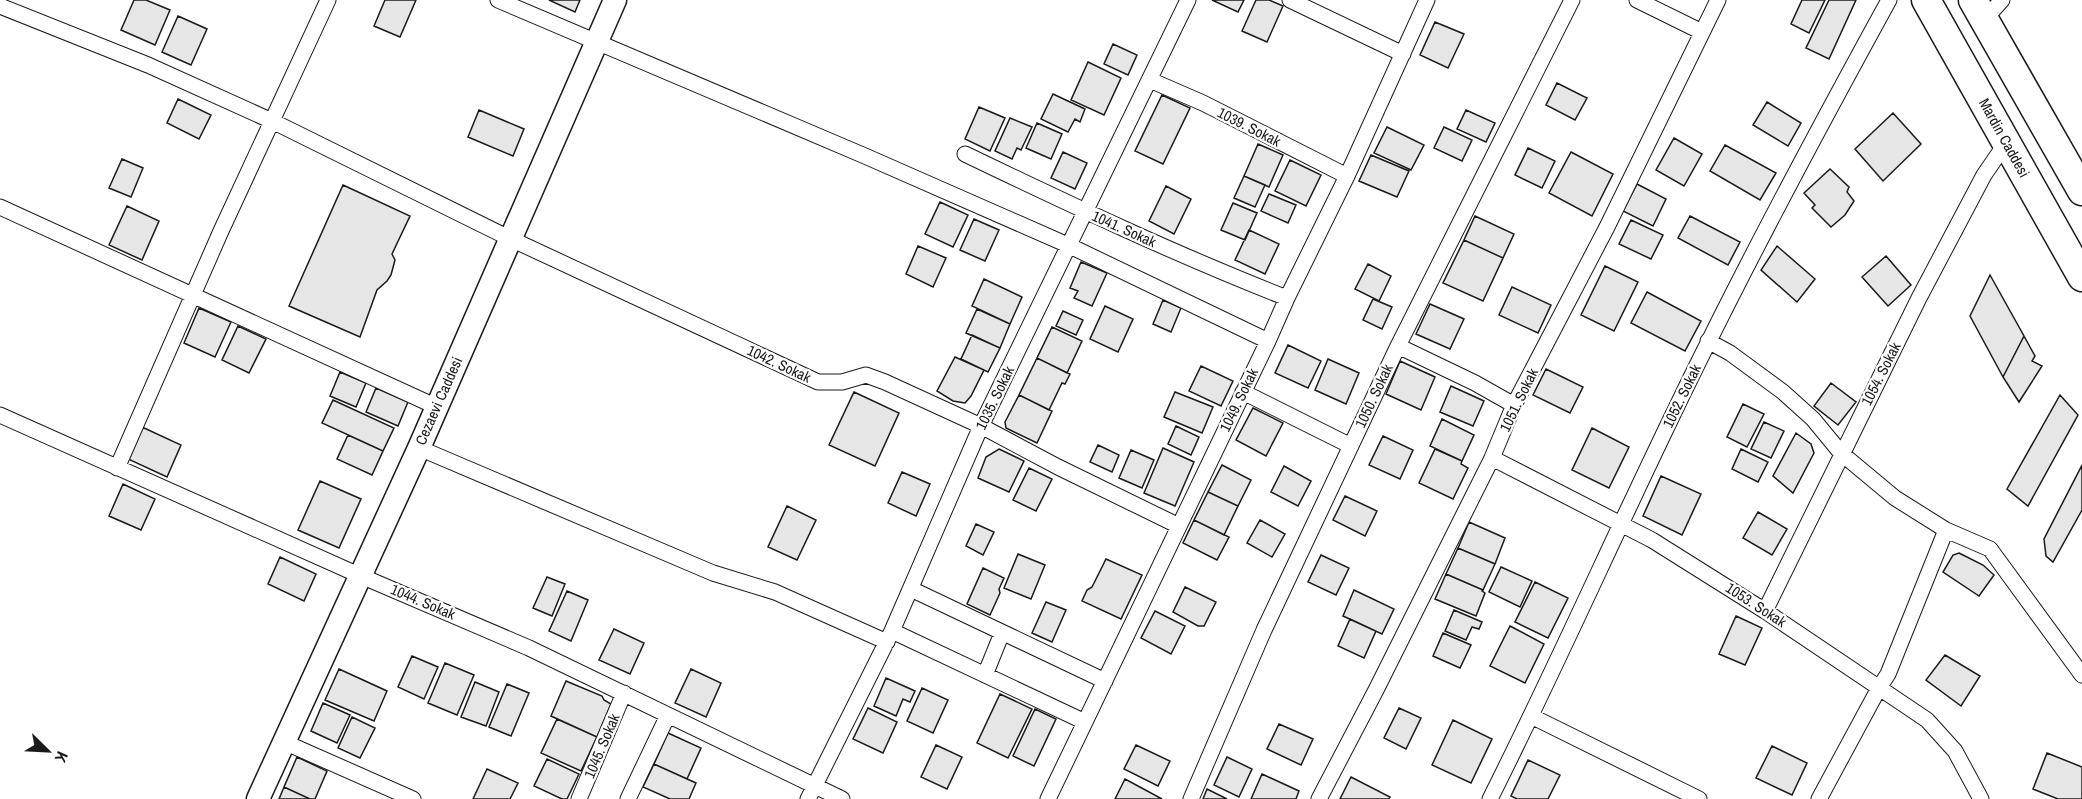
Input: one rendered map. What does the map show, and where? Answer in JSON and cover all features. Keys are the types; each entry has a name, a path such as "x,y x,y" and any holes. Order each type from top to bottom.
{"highway":[{"name":"Mardin Caddesi","path":"1926,0 2082,277"},
{"path":"1986,7 2082,191"}],"street":[{"path":"117,468 193,295 328,0"},
{"path":"498,0 1070,246 1268,340"},
{"name":"Cezaevi Caddesi","path":"258,799 419,447 615,0"},
{"name":"1035. Sokak","path":"808,799 911,590 981,426 1188,0"},
{"path":"1290,0 1403,54"},
{"name":"1049. Sokak","path":"1048,799 1347,176 1427,0"},
{"name":"1050. Sokak","path":"1191,799 1264,630 1398,346 1572,0"},
{"path":"1637,0 1702,32"},
{"name":"1051. Sokak","path":"1318,799 1376,690 1492,458 1514,405 1607,227 1718,0"},
{"name":"1052. Sokak","path":"1490,799 1708,341 1889,0"},
{"name":"1042. Sokak","path":"0,6 148,65 272,121 510,239 818,382 843,382 866,375 885,382 981,426 1058,467 1179,526"},
{"name":"1039. Sokak","path":"1150,80 1347,176"},
{"name":"1054. Sokak","path":"1765,610 1918,298 1984,175 2006,143"},
{"name":"1041. Sokak","path":"965,154 1218,271 1287,298"},
{"path":"0,207 437,406"},
{"path":"1708,341 1730,353 1783,392 1813,419 1841,453 1895,498 1946,530 1990,549 2082,675"},
{"path":"1398,346 1475,383 1514,405"},
{"path":"1243,392 1351,446"},
{"name":"1044. Sokak","path":"0,415 361,576 529,648 842,799"},
{"path":"419,447 713,573 775,592 985,675 1084,722"},
{"name":"1053. Sokak","path":"1492,458 1652,540 1765,610 1927,720 1955,751 1981,799"},
{"path":"1820,799 1888,674 1946,530"},
{"path":"911,590 1106,681"},
{"path":"985,675 1002,633"},
{"name":"1045. Sokak","path":"579,799 624,693"},
{"path":"628,799 668,715"},
{"path":"1531,716 1699,799"},
{"path":"284,742 413,799"}],"building":[{"path":"134,0 146,0 170,10 155,45 121,30"},
{"path":"385,0 416,0 400,37 374,26"},
{"path":"549,0 580,0 575,12"},
{"path":"1212,0 1244,0 1238,12"},
{"path":"1256,0 1269,0 1283,6 1267,42 1242,31"},
{"path":"1802,0 1825,0 1809,33 1791,24"},
{"path":"1829,0 1856,0 1829,59 1806,48"},
{"path":"178,16 207,29 191,65 162,52"},
{"path":"1435,22 1464,34 1448,68 1420,55"},
{"path":"1113,44 1137,55 1128,75 1104,64"},
{"path":"1088,62 1121,78 1104,115 1071,100"},
{"path":"1557,83 1587,98 1575,120 1546,105"},
{"path":"1053,94 1085,109 1080,122 1075,119 1068,132 1041,119"},
{"path":"1162,95 1190,108 1163,164 1135,151"},
{"path":"178,99 211,115 199,139 167,123"},
{"path":"1767,102 1801,123 1788,146 1753,125"},
{"path":"979,107 1005,118 990,151 965,139"},
{"path":"479,110 524,129 513,156 468,137"},
{"path":"1466,110 1495,123 1486,142 1457,129"},
{"path":"1893,113 1921,144 1883,181 1855,149"},
{"path":"1010,118 1032,127 1021,150 1017,148 1012,159 995,151"},
{"path":"1037,123 1062,134 1051,159 1026,148"},
{"path":"1387,127 1424,145 1411,170 1374,153"},
{"path":"1444,127 1472,140 1462,161 1434,148"},
{"path":"1674,138 1702,154 1684,186 1656,170"},
{"path":"1258,144 1283,155 1269,187 1244,176"},
{"path":"1725,145 1776,173 1760,200 1710,171"},
{"path":"1528,148 1555,161 1542,188 1515,175"},
{"path":"1063,152 1087,163 1075,189 1051,178"},
{"path":"1571,152 1613,174 1592,216 1549,193"},
{"path":"1371,155 1409,171 1397,197 1359,181"},
{"path":"122,159 143,168 131,197 109,188"},
{"path":"1290,160 1321,175 1306,206 1275,191"},
{"path":"1830,169 1849,187 1847,192 1854,201 1845,215 1831,227 1812,208 1815,205 1804,193"},
{"path":"1244,176 1265,185 1255,207 1234,198"},
{"path":"1637,184 1666,199 1653,226 1623,211"},
{"path":"343,185 410,216 392,254 395,260 391,275 377,290 360,337 289,306"},
{"path":"1166,186 1191,199 1174,234 1149,221"},
{"path":"1269,194 1296,205 1288,223 1261,211"},
{"path":"940,202 968,215 953,247 925,234"},
{"path":"1233,203 1257,213 1245,240 1221,230"},
{"path":"127,206 159,221 142,260 109,245"},
{"path":"1475,216 1514,234 1503,258 1464,240"},
{"path":"1690,216 1740,242 1728,265 1678,238"},
{"path":"974,219 999,230 985,261 960,250"},
{"path":"1631,220 1663,235 1651,259 1619,244"},
{"path":"1249,230 1279,244 1265,274 1235,260"},
{"path":"1464,240 1503,258 1483,301 1443,283"},
{"path":"918,246 946,258 933,287 906,274"},
{"path":"1777,246 1815,279 1797,302 1761,270"},
{"path":"1886,256 1911,285 1888,306 1862,277"},
{"path":"1081,262 1107,273 1092,306 1074,298 1078,291 1070,288"},
{"path":"1368,264 1391,276 1379,301 1355,289"},
{"path":"1605,266 1638,282 1614,331 1581,315"},
{"path":"1990,275 2024,336 2003,377 1970,316"},
{"path":"984,279 1022,297 1010,324 972,306"},
{"path":"1512,287 1551,305 1538,333 1499,315"},
{"path":"1647,292 1701,321 1685,351 1631,323"},
{"path":"1373,299 1392,307 1382,329 1363,320"},
{"path":"1163,300 1181,308 1171,332 1153,324"},
{"path":"1430,304 1464,319 1450,349 1416,334"},
{"path":"1105,306 1133,319 1118,352 1090,339"},
{"path":"199,308 231,322 215,357 184,343"},
{"path":"977,309 1010,324 1000,348 966,333"},
{"path":"1063,311 1083,320 1076,335 1056,326"},
{"path":"238,326 266,339 249,373 222,360"},
{"path":"1052,327 1082,341 1067,373 1037,358"},
{"path":"972,335 1000,348 988,372 961,359"},
{"path":"2024,336 2035,356 2032,361 2042,366 2019,402 2003,377"},
{"path":"1288,345 1321,361 1308,388 1275,373"},
{"path":"955,357 984,370 965,403 953,401 937,391"},
{"path":"1037,358 1070,374 1065,384 1062,383 1049,410 1019,395"},
{"path":"1328,359 1359,373 1346,404 1315,390"},
{"path":"1400,361 1435,377 1421,410 1386,394"},
{"path":"1201,366 1233,381 1221,406 1189,391"},
{"path":"1546,369 1583,387 1570,413 1533,395"},
{"path":"340,372 366,383 356,407 330,396"},
{"path":"1831,383 1856,402 1838,425 1814,406"},
{"path":"1451,386 1484,401 1473,426 1440,412"},
{"path":"376,388 408,402 398,426 366,412"},
{"path":"854,392 899,413 875,466 829,445"},
{"path":"1175,392 1213,407 1202,433 1164,417"},
{"path":"1019,395 1052,411 1037,443 1006,428 1005,422"},
{"path":"2060,395 2078,415 2028,506 2007,489"},
{"path":"333,400 394,428 383,451 322,423"},
{"path":"1743,404 1764,414 1747,447 1727,437"},
{"path":"1253,408 1283,423 1266,456 1236,440"},
{"path":"1442,419 1474,435 1462,461 1430,446"},
{"path":"1764,422 1784,431 1771,458 1751,449"},
{"path":"1176,426 1199,437 1191,455 1168,444"},
{"path":"142,427 181,445 167,477 128,459"},
{"path":"1592,428 1629,447 1609,488 1572,470"},
{"path":"1796,433 1811,444 1814,453 1793,493 1773,476"},
{"path":"348,435 383,451 372,475 337,459"},
{"path":"1383,436 1413,450 1400,479 1369,465"},
{"path":"1098,445 1119,455 1112,472 1090,462"},
{"path":"1163,448 1194,462 1175,506 1144,493"},
{"path":"999,449 1024,461 1009,492 978,478 986,457"},
{"path":"1435,449 1462,461 1461,464 1468,468 1453,499 1419,483"},
{"path":"1741,449 1768,462 1758,482 1732,469"},
{"path":"1131,450 1154,460 1142,488 1119,478"},
{"path":"1222,465 1251,480 1238,506 1208,492"},
{"path":"2082,465 2082,510 2053,562 2046,556 2044,539"},
{"path":"1284,466 1311,481 1298,506 1271,492"},
{"path":"1029,468 1052,479 1036,511 1013,500"},
{"path":"902,472 930,484 916,516 888,503"},
{"path":"1661,476 1701,494 1682,535 1643,516"},
{"path":"320,481 361,499 339,548 298,530"},
{"path":"123,484 155,499 141,530 109,516"},
{"path":"1208,492 1238,506 1224,535 1194,520"},
{"path":"1345,496 1377,511 1365,536 1333,520"},
{"path":"787,506 816,520 797,560 768,547"},
{"path":"1758,512 1787,529 1772,555 1743,538"},
{"path":"1194,520 1229,537 1217,560 1183,543"},
{"path":"1260,520 1285,534 1272,557 1247,543"},
{"path":"1469,522 1505,538 1495,564 1458,548"},
{"path":"976,524 994,532 983,555 966,546"},
{"path":"1458,548 1495,564 1483,590 1446,574"},
{"path":"1959,553 1983,565 1994,575 1979,596 1943,572 1953,555"},
{"path":"1018,554 1045,565 1031,599 1004,588"},
{"path":"1321,555 1349,568 1336,595 1308,582"},
{"path":"280,557 316,574 304,601 268,584"},
{"path":"1106,559 1142,575 1121,619 1082,601"},
{"path":"1501,567 1532,581 1520,607 1489,592"},
{"path":"983,568 1004,578 990,615 967,604"},
{"path":"1446,574 1483,590 1485,593 1476,616 1435,599"},
{"path":"547,577 565,584 552,616 533,608"},
{"path":"1535,582 1568,598 1548,638 1515,622"},
{"path":"1185,587 1216,602 1204,626 1198,626 1173,612"},
{"path":"1354,590 1394,609 1382,634 1343,616"},
{"path":"567,591 588,600 571,641 549,631"},
{"path":"1046,602 1066,610 1052,642 1032,633"},
{"path":"1454,610 1482,622 1479,629 1472,627 1466,640 1445,631"},
{"path":"1155,611 1185,626 1171,654 1141,638"},
{"path":"1736,616 1762,628 1745,665 1719,654"},
{"path":"1350,619 1376,631 1364,658 1338,646"},
{"path":"1510,626 1544,644 1525,683 1490,666"},
{"path":"614,629 644,643 630,674 599,660"},
{"path":"1443,633 1471,645 1460,668 1433,656"},
{"path":"1945,655 1980,676 1961,706 1926,680"},
{"path":"412,656 438,667 424,699 398,687"},
{"path":"445,663 474,675 457,715 428,703"},
{"path":"339,669 387,691 374,721 325,700"},
{"path":"691,669 721,683 706,717 675,703"},
{"path":"886,678 915,691 910,702 903,699 896,716 874,706"},
{"path":"566,681 602,696 611,704 597,737 551,716"},
{"path":"475,682 499,692 486,726 461,717"},
{"path":"507,684 529,693 511,736 489,727"},
{"path":"922,688 948,700 933,733 907,721"},
{"path":"1000,694 1032,709 1008,758 977,743"},
{"path":"323,703 350,715 337,743 311,731"},
{"path":"868,708 897,722 883,753 853,739"},
{"path":"1399,708 1421,718 1406,749 1384,738"},
{"path":"1035,709 1056,719 1034,766 1013,756"},
{"path":"352,717 375,728 360,758 338,748"},
{"path":"557,719 597,737 581,771 541,753"},
{"path":"1453,720 1492,739 1471,783 1432,765"},
{"path":"1279,724 1313,739 1301,765 1267,749"},
{"path":"668,733 701,748 687,779 654,764"},
{"path":"936,745 962,757 947,789 921,777"},
{"path":"1136,745 1170,761 1158,786 1124,769"},
{"path":"1772,746 1807,763 1792,795 1756,778"},
{"path":"2047,753 2082,767 2082,799 2058,799 2033,789"},
{"path":"297,757 327,771 315,799 310,799 284,787"},
{"path":"1227,757 1252,769 1239,797 1214,785"},
{"path":"547,759 579,774 567,799 562,799 534,786"},
{"path":"1528,760 1560,775 1548,799 1517,799 1511,796"},
{"path":"654,764 696,783 689,799 670,799 643,787"},
{"path":"487,769 518,783 510,799 473,799"},
{"path":"1262,774 1299,791 1296,799 1251,799"},
{"path":"1351,777 1390,797 1389,799 1340,799"},
{"path":"1125,779 1162,799 1115,799"},
{"path":"284,787 310,799 279,799"},
{"path":"1207,789 1227,799 1203,799"}]}
